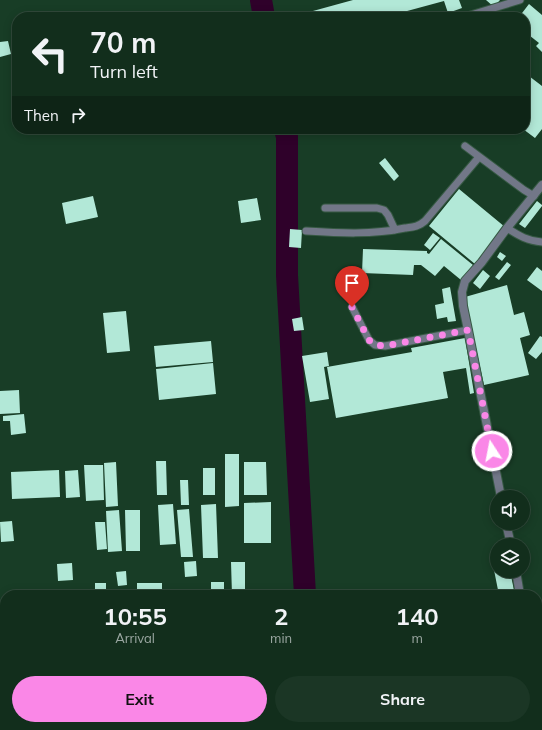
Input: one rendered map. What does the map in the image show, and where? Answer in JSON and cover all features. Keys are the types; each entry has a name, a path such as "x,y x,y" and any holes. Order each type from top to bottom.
{"street":[{"path":"500,490 463,306 462,292 465,281 482,262 542,185"},
{"path":"517,578 519,590"}],"lane":[{"path":"480,12 520,0"},
{"path":"465,146 534,196"},
{"path":"306,231 352,234 394,230 420,225 479,157"},
{"path":"325,208 377,208 384,210 388,215 394,230"},
{"path":"507,228 522,238 542,242"},
{"path":"352,307 369,340 375,345 385,346 468,330"}],"building":[{"path":"353,0 459,0 462,8 448,12 444,1 403,12 309,12"},
{"path":"486,0 500,0 494,7"},
{"path":"529,4 542,15 542,52 536,46 539,43 530,36 530,12 523,12"},
{"path":"8,41 11,54 0,57 0,42"},
{"path":"530,77 542,86 542,129 535,138 530,134"},
{"path":"385,158 399,176 394,181 379,163"},
{"path":"459,189 505,227 475,264 429,226"},
{"path":"93,196 98,217 66,224 62,203"},
{"path":"257,198 261,220 241,223 238,201"},
{"path":"537,201 542,206 525,228 519,224"},
{"path":"290,229 302,230 301,248 289,247"},
{"path":"433,233 440,238 430,250 424,245"},
{"path":"441,239 473,265 461,280 444,266 435,276 421,265 414,265 413,275 362,273 363,249 427,251 429,254"},
{"path":"500,252 506,256 502,261 497,257"},
{"path":"507,262 511,265 499,280 495,277"},
{"path":"537,267 542,271 542,291 527,280"},
{"path":"483,270 490,276 480,289 473,283"},
{"path":"507,285 514,315 524,312 530,335 520,338 529,375 484,385 465,297"},
{"path":"450,287 456,321 448,322 447,317 437,319 435,305 444,303 442,289"},
{"path":"126,311 130,351 107,353 103,313"},
{"path":"302,317 304,330 294,331 292,319"},
{"path":"540,336 542,337 542,352 536,359 528,353"},
{"path":"465,338 474,393 470,394 466,368 443,372 448,398 336,418 327,367 412,352 411,348"},
{"path":"211,341 213,362 156,367 154,346"},
{"path":"327,352 329,366 324,367 329,399 310,402 302,356"},
{"path":"213,363 216,394 159,400 156,369"},
{"path":"19,390 20,413 0,414 0,391"},
{"path":"24,414 26,433 11,435 10,421 3,421 3,416"},
{"path":"225,454 239,454 239,506 225,507"},
{"path":"156,461 166,461 167,495 157,495"},
{"path":"116,462 118,506 106,507 104,463"},
{"path":"244,462 266,462 267,495 244,495"},
{"path":"84,465 103,465 104,500 86,501"},
{"path":"203,468 215,468 215,495 203,495"},
{"path":"59,470 60,497 12,499 11,472"},
{"path":"78,470 80,497 66,498 65,471"},
{"path":"180,480 188,480 189,505 181,505"},
{"path":"271,502 271,543 244,543 244,503"},
{"path":"173,504 176,544 160,545 158,505"},
{"path":"216,504 218,558 203,558 201,505"},
{"path":"189,509 193,557 181,557 177,510"},
{"path":"119,510 122,551 108,552 106,511"},
{"path":"125,510 140,510 140,551 126,551"},
{"path":"12,521 14,541 1,542 0,522"},
{"path":"95,522 105,522 107,549 97,550"},
{"path":"196,561 197,576 185,577 184,562"},
{"path":"231,562 245,562 245,590 232,590"},
{"path":"72,563 73,580 58,581 57,564"},
{"path":"126,571 127,585 118,586 116,572"},
{"path":"496,578 511,578 514,590 498,590"},
{"path":"211,582 224,582 224,590 211,590"},
{"path":"95,583 106,583 106,590 95,590"},
{"path":"137,583 162,583 162,590 137,590"}],"waterway":[{"path":"261,0 263,12"},
{"path":"286,134 287,275 305,590"}],"route":[{"path":"352,307 369,340 375,345 385,346 468,330 492,451"}]}
